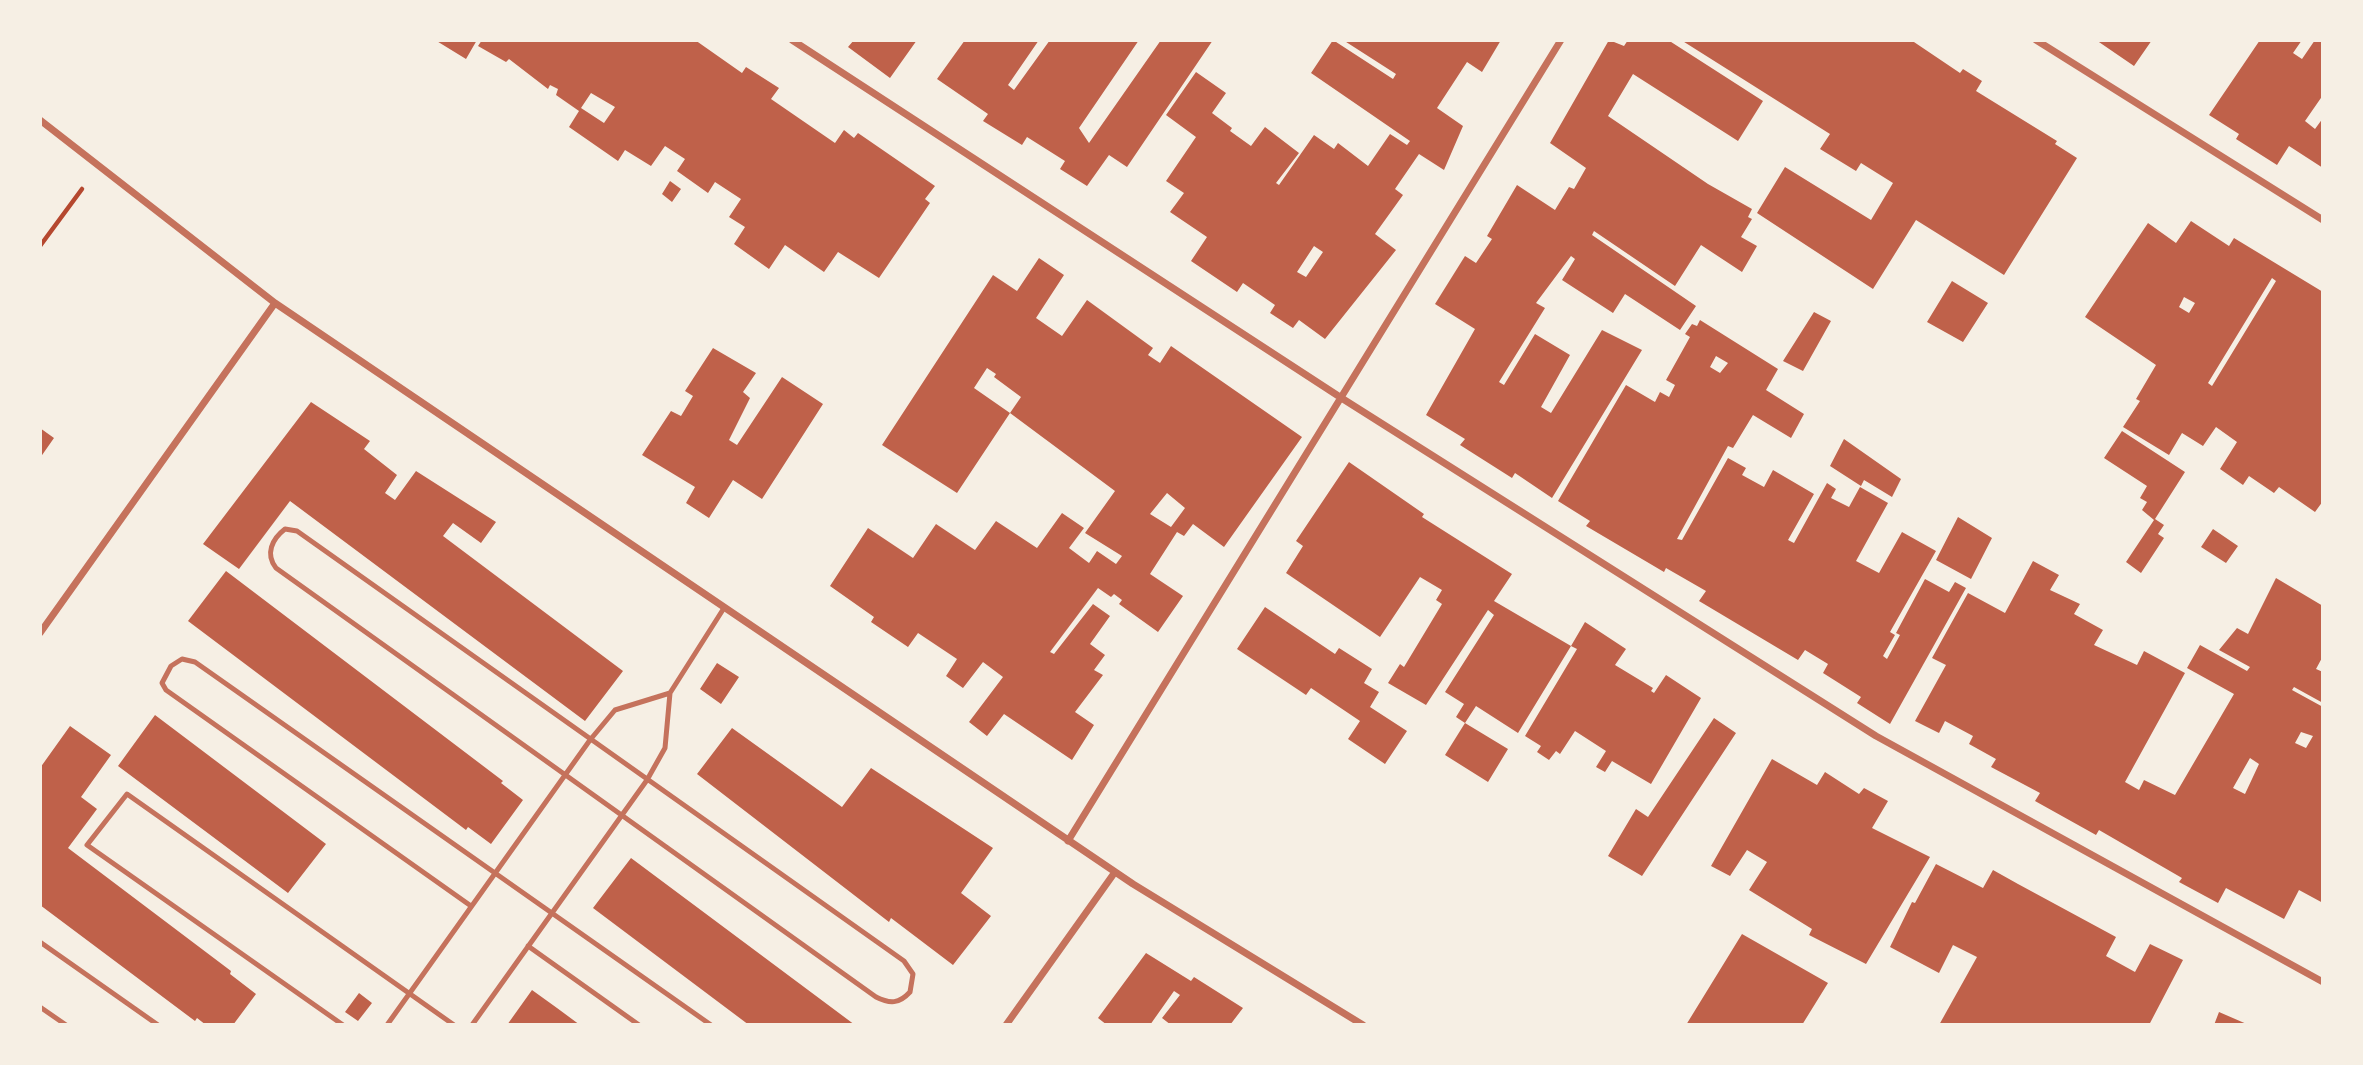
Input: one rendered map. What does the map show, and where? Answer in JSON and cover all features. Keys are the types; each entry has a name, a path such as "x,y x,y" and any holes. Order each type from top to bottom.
{"street":[{"path":"792,40 1343,399 1876,736 2323,982"},
{"path":"1069,841 1343,399 1561,40"},
{"path":"2036,40 2323,220"},
{"path":"40,120 275,303 1115,872 1363,1025"},
{"path":"40,634 275,303"},
{"path":"1006,1025 1115,872"}],"lane":[{"path":"285,529 298,531 590,740 904,961 913,974 910,992 897,1002 887,1003 876,997 276,568 271,549 276,536 285,529"},
{"path":"472,1025 647,780 665,748 670,693 724,608"},
{"path":"471,906 182,701 162,683 164,675 182,659 195,662 711,1025"},
{"path":"387,1025 564,775 615,710 670,693"},
{"path":"343,1025 87,845 127,794 454,1025"},
{"path":"40,942 158,1025"},
{"path":"528,946 639,1025"},
{"path":"40,1007 66,1025"}],"path":[{"path":"40,246 99,166"}],"building":[{"path":"435,40 477,40 466,59"},
{"path":"482,40 695,40 742,73 746,67 779,88 771,99 835,143 844,130 854,138 858,133 935,186 925,199 930,203 879,278 838,252 824,272 785,245 769,269 734,244 745,227 729,217 741,199 715,182 708,193 677,171 685,159 665,146 651,166 625,150 618,161 569,127 579,111 556,95 558,89 550,85 548,89 509,59 506,62 478,46","holes":["591,93 615,107 604,123 581,108"]},
{"path":"854,40 917,40 890,78 848,47"},
{"path":"965,40 1039,40 1008,85 1014,90 1050,40 1139,40 1079,128 1089,143 1161,40 1213,40 1127,167 1109,155 1087,186 1060,169 1065,161 1027,137 1022,145 983,121 988,114 937,79"},
{"path":"1333,40 1393,79 1396,74 1343,40 1501,40 1482,72 1467,62 1437,108 1463,126 1444,170 1419,154 1395,189 1403,195 1375,234 1396,250 1325,339 1299,320 1293,328 1270,313 1275,305 1243,283 1237,292 1191,261 1207,237 1170,212 1184,193 1166,181 1196,137 1166,115 1196,72 1226,93 1212,113 1232,128 1230,131 1251,146 1265,127 1299,153 1276,183 1279,185 1314,135 1334,149 1338,143 1368,166 1390,134 1407,145 1410,141 1311,73","holes":["1314,246 1323,252 1306,277 1297,272"]},
{"path":"1609,40 1624,46 1628,40 1668,40 1763,101 1738,141 1633,74 1608,116 1708,184 1752,209 1748,217 1752,219 1741,237 1757,246 1742,272 1701,245 1675,286 1594,231 1592,235 1696,306 1680,330 1625,294 1613,313 1562,280 1575,259 1571,256 1536,303 1545,308 1499,382 1504,385 1535,334 1570,355 1541,407 1551,413 1602,330 1642,350 1552,498 1515,473 1512,478 1460,445 1465,439 1426,415 1475,329 1435,304 1465,256 1476,263 1492,239 1487,236 1517,185 1555,210 1569,187 1574,189 1586,168 1550,143"},
{"path":"1681,40 1911,40 1960,73 1963,69 1982,81 1976,91 2057,141 2055,144 2077,158 2004,275 1916,220 1873,289 1757,213 1785,167 1871,220 1893,183 1861,163 1856,171 1820,149 1830,134"},
{"path":"2096,40 2152,40 2134,66"},
{"path":"2260,40 2302,40 2293,53 2302,59 2315,40 2323,40 2323,95 2305,121 2315,129 2323,118 2323,168 2289,146 2277,165 2236,139 2239,134 2209,115"},
{"path":"670,181 681,189 672,202 662,194"},
{"path":"2191,221 2229,246 2234,238 2323,292 2323,501 2315,512 2279,487 2274,493 2249,476 2243,485 2220,469 2237,442 2216,427 2203,446 2182,433 2169,455 2123,427 2140,401 2136,399 2156,365 2085,317 2148,223 2176,243","holes":["2272,278 2276,281 2212,386 2208,383","2184,297 2195,303 2189,313 2179,307"]},
{"path":"1039,258 1064,275 1036,318 1062,336 1087,300 1153,348 1148,355 1160,363 1171,346 1302,437 1224,547 1193,524 1184,536 1177,532 1150,574 1183,596 1158,632 1119,604 1122,600 1114,594 1111,597 1098,588 1050,652 1054,654 1093,604 1110,616 1090,644 1105,655 1094,670 1103,675 1075,712 1094,725 1072,760 1004,714 987,736 969,722 1003,677 983,662 963,688 946,676 957,659 918,633 908,647 871,622 874,617 830,586 868,528 913,558 936,524 975,550 996,521 1037,548 1062,513 1084,528 1069,548 1089,563 1097,551 1116,564 1122,556 1085,533 1115,491 1010,413 957,493 882,445 993,275 1017,291","holes":["987,368 996,374 994,377 1021,397 1010,413 974,388","1167,493 1185,508 1171,527 1150,514"]},
{"path":"1952,281 1988,303 1963,342 1927,322"},
{"path":"1814,312 1831,321 1803,371 1783,361"},
{"path":"1700,320 1778,369 1766,390 1804,414 1791,438 1753,415 1733,448 1728,446 1677,539 1682,540 1728,458 1746,468 1742,475 1764,487 1773,470 1814,494 1788,540 1794,543 1827,483 1836,489 1831,498 1849,507 1860,487 1888,503 1856,561 1879,573 1902,532 1936,551 1890,632 1895,635 1883,656 1887,659 1900,635 1896,633 1925,579 1949,592 1955,582 1966,588 1890,724 1857,703 1861,697 1823,673 1828,664 1805,650 1798,660 1699,601 1706,591 1666,568 1664,572 1586,526 1590,521 1558,501 1626,385 1655,402 1660,392 1669,397 1675,385 1666,380 1690,337 1685,334 1692,324 1697,326","holes":["1716,356 1728,363 1720,373 1710,367"]},
{"path":"713,348 756,373 743,392 750,398 729,440 737,445 782,377 823,404 762,499 733,480 709,518 686,503 695,487 642,455 671,411 681,416 693,396 685,391"},
{"path":"311,402 370,441 364,449 397,475 385,493 395,500 416,471 496,522 481,543 453,523 443,536 623,671 585,721 290,501 239,569 203,544"},
{"path":"40,428 54,438 40,458"},
{"path":"2122,431 2185,472 2155,519 2164,525 2158,534 2164,538 2141,573 2126,562 2154,520 2142,510 2147,502 2140,498 2147,486 2104,458"},
{"path":"1844,439 1901,479 1892,497 1864,480 1861,486 1830,466"},
{"path":"1349,462 1424,514 1422,517 1512,574 1494,601 1571,646 1518,733 1476,706 1465,723 1456,717 1464,704 1445,692 1494,615 1488,610 1426,705 1388,683 1400,664 1404,667 1442,604 1436,600 1442,590 1420,577 1380,637 1286,573 1303,546 1296,541"},
{"path":"1958,517 1992,538 1971,579 1936,560"},
{"path":"2213,529 2238,546 2226,563 2201,547"},
{"path":"2033,561 2059,575 2050,590 2080,604 2074,614 2103,630 2094,645 2137,665 2144,651 2185,673 2125,782 2139,790 2144,780 2175,795 2234,694 2187,668 2200,645 2247,671 2250,667 2219,650 2237,628 2248,634 2276,578 2323,606 2323,656 2316,669 2323,672 2323,703 2294,687 2292,690 2323,707 2323,903 2299,890 2284,919 2226,888 2218,903 2179,882 2182,878 2099,830 2096,835 2035,801 2040,793 1991,767 1996,759 1969,744 1973,736 1945,721 1939,733 1915,721 1946,665 1932,658 1968,593 2005,613","holes":["2301,732 2313,736 2306,748 2295,743","2250,758 2259,764 2245,794 2233,788"]},
{"path":"226,571 503,781 501,783 523,800 491,844 468,827 466,830 188,621"},
{"path":"1265,607 1335,654 1339,648 1372,669 1364,683 1379,692 1370,707 1407,731 1385,764 1348,739 1360,721 1311,688 1306,695 1237,649"},
{"path":"1585,622 1626,649 1615,665 1653,688 1651,691 1654,693 1666,675 1701,698 1651,784 1612,761 1605,772 1596,767 1606,751 1575,731 1560,754 1556,751 1549,760 1537,752 1541,746 1525,736 1577,649 1571,646"},
{"path":"717,663 739,677 721,704 700,689"},
{"path":"155,715 326,844 288,893 118,766"},
{"path":"1714,718 1736,733 1642,876 1608,856 1636,809 1648,817"},
{"path":"1465,723 1508,749 1488,782 1445,755"},
{"path":"70,726 111,755 81,797 97,809 68,848 231,971 230,974 256,994 233,1025 206,1025 197,1018 195,1021 40,905 40,768"},
{"path":"732,728 842,807 871,768 993,848 961,893 991,916 953,965 891,918 889,922 697,774"},
{"path":"1772,759 1817,785 1825,772 1859,794 1864,788 1888,801 1872,828 1930,857 1866,964 1809,935 1812,929 1749,890 1767,862 1747,850 1730,876 1711,866"},
{"path":"631,858 855,1025 749,1025 593,908"},
{"path":"1936,864 1983,888 1993,870 2116,937 2106,956 2135,972 2150,944 2183,960 2149,1025 1939,1025 1977,957 1953,945 1939,973 1890,947 1912,902 1915,903"},
{"path":"1742,934 1828,983 1802,1025 1686,1025"},
{"path":"1146,953 1191,981 1194,977 1243,1008 1230,1025 1171,1025 1162,1018 1180,995 1174,991 1150,1025 1107,1025 1098,1018"},
{"path":"532,990 557,1008 580,1025 507,1025"},
{"path":"359,993 372,1003 358,1021 345,1012"},
{"path":"2219,1012 2249,1025 2214,1025"}]}
